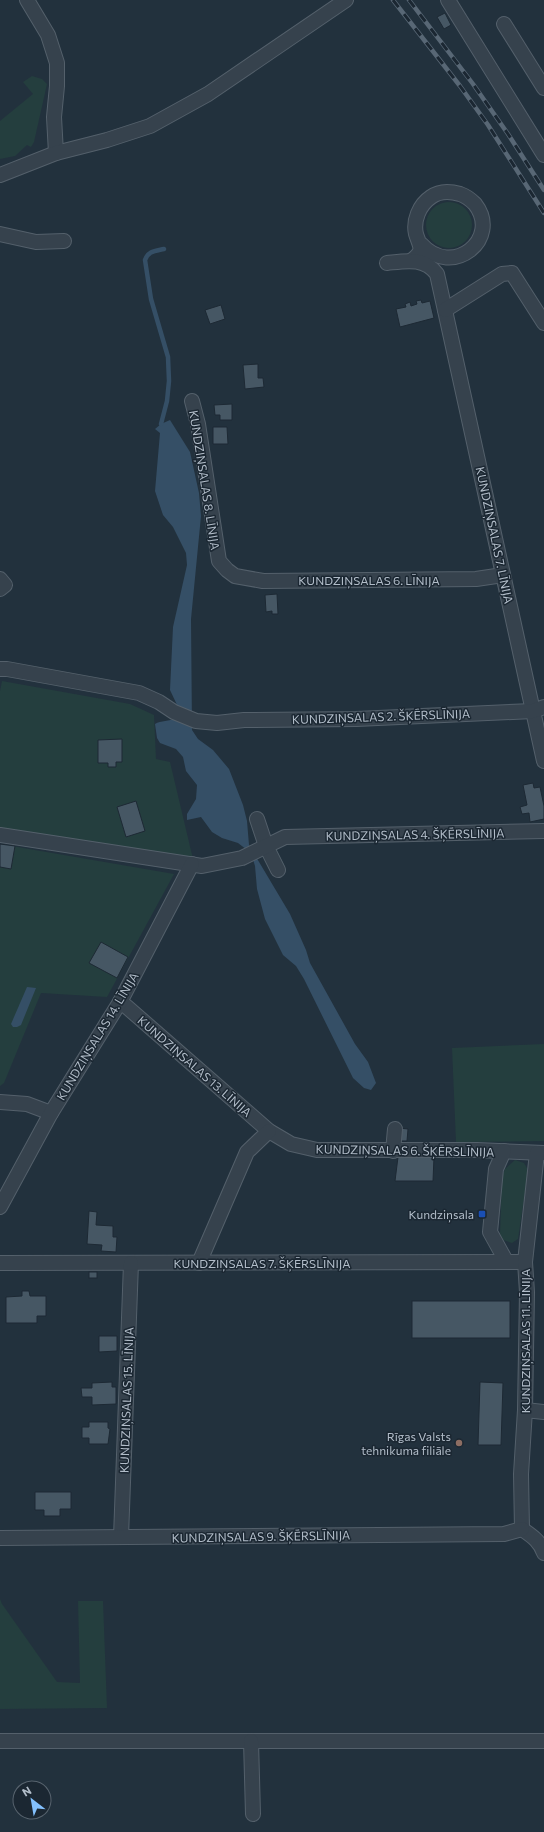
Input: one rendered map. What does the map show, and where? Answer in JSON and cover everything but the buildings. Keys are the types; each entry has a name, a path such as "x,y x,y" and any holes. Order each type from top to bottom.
{"street":[{"path":"27,0 48,35 57,63 57,86 54,117 56,153"},
{"path":"0,175 56,153 150,126 180,111 242,71 346,0"},
{"path":"448,0 544,155"},
{"path":"504,24 544,88"},
{"path":"451,192 462,194 471,200 478,208 482,218 482,229 479,239 473,248 464,255 454,258 443,258 433,255 421,244 416,234 415,224 417,213 423,204 431,197 441,193 451,192"},
{"path":"0,234 36,242 64,241"},
{"path":"412,260 420,251 421,244"},
{"path":"437,274 437,267 443,258"},
{"path":"387,263 412,260 424,262 437,274"},
{"path":"445,310 502,274 512,273 544,323"},
{"name":"KUNDZIŅSALAS 7. LĪNIJA","path":"437,274 503,575 539,709 544,761"},
{"name":"KUNDZIŅSALAS 8. LĪNIJA","path":"192,401 198,424 215,527 216,550 220,561 227,570 235,576"},
{"name":"KUNDZIŅSALAS 6. LĪNIJA","path":"235,576 271,581 476,579 503,575"},
{"path":"0,579 5,585 0,589"},
{"name":"KUNDZIŅSALAS 2. ŠĶĒRSLĪNIJA","path":"0,670 7,669 139,694 159,702 174,712 196,721 217,723 244,720 356,719 539,709"},
{"path":"257,819 264,847 278,870"},
{"name":"KUNDZIŅSALAS 4. ŠĶĒRSLĪNIJA","path":"264,847 285,837 544,831"},
{"path":"0,835 202,866 242,858 264,847"},
{"name":"KUNDZIŅSALAS 14. LĪNIJA","path":"0,1207 51,1113 120,1002 192,864"},
{"name":"KUNDZIŅSALAS 13. LĪNIJA","path":"120,1002 128,1007 269,1131"},
{"path":"0,1102 27,1104 51,1113"},
{"path":"393,1150 395,1130"},
{"path":"199,1263 247,1152 269,1131"},
{"name":"KUNDZIŅSALAS 6. ŠĶĒRSLĪNIJA","path":"269,1131 291,1144 317,1150 540,1153"},
{"path":"504,1152 496,1169 490,1232 506,1261"},
{"name":"KUNDZIŅSALAS 11. LĪNIJA","path":"522,1529 521,1474 525,1410 527,1292 525,1262 540,1153"},
{"name":"KUNDZIŅSALAS 7. ŠĶĒRSLĪNIJA","path":"0,1263 525,1262"},
{"name":"KUNDZIŅSALAS 15. LĪNIJA","path":"122,1537 131,1263"},
{"path":"525,1410 544,1412"},
{"path":"522,1529 536,1538 541,1544 544,1553"},
{"name":"KUNDZIŅSALAS 9. ŠĶĒRSLĪNIJA","path":"0,1538 504,1534 522,1529"},
{"path":"0,1741 544,1741"},
{"path":"250,1742 253,1814"}],"green space":[{"path":"32,76 42,79 47,84 34,142 31,147 27,145 15,156 0,159 0,121 33,94 23,82"},
{"path":"445,202 453,202 462,206 468,212 472,225 468,238 462,244 453,248 445,248 436,244 430,238 426,229 426,221 430,212 436,206"},
{"path":"2,681 130,704 154,715 156,759 170,762 193,859 0,830 0,691"},
{"path":"0,844 174,874 107,997 41,993 4,1083 0,1086"},
{"path":"544,1044 544,1141 456,1142 452,1048"},
{"name":"Kundziņsala","path":"515,1160 524,1163 527,1168 527,1179 518,1239 512,1243 503,1240 500,1234 502,1177 505,1169"},
{"path":"0,1599 57,1682 80,1683 78,1601 103,1601 107,1708 0,1709"}],"water":[{"path":"170,420 190,452 199,493 201,516 191,619 192,730 198,739 213,750 229,769 243,805 247,821 249,845 290,914 306,950 310,963 355,1044 368,1062 376,1083 371,1090 364,1088 353,1078 304,979 296,966 283,955 265,919 257,889 255,866 251,853 238,843 222,838 212,832 201,817 187,820 187,814 196,799 197,785 186,771 183,757 176,749 160,743 157,738 155,724 176,718 178,707 170,690 173,627 187,565 186,553 173,527 163,515 155,491 160,433 155,429 161,424"},
{"path":"27,987 36,988 21,1025 13,1027 11,1024"}],"waterway":[{"path":"161,424 167,401 169,381 168,357 151,299 145,260 150,253 164,249"}],"railway":[{"path":"393,0 460,86 488,125 544,213"},
{"path":"409,0 473,84 508,134 544,190"}],"place":[{"name":"Kundziņsala","path":"482,1214"},
{"name":"Rīgas Valsts tehnikuma filiāle","path":"459,1443"}]}
